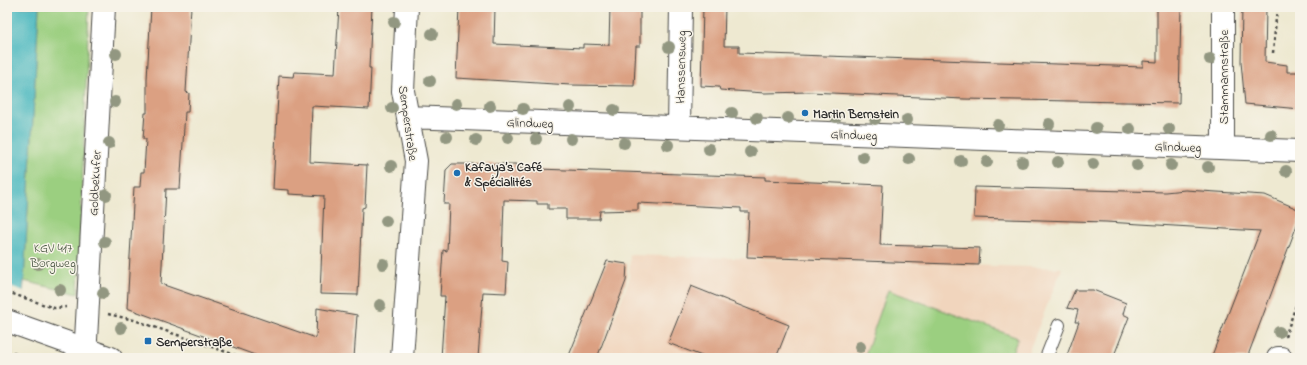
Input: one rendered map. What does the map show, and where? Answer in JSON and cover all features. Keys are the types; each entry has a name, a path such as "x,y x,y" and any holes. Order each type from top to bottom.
{"street":[{"name":"Goldbekufer","path":"85,354 104,7"},
{"name":"Semperstraße","path":"402,358 416,161 403,91 408,7"},
{"name":"Hanssensweg","path":"679,127 681,7"},
{"name":"Stammannstraße","path":"1223,7 1223,147"},
{"name":"Glindweg","path":"408,117 1300,151"},
{"path":"14,324 85,354 111,358"}],"lane":[{"path":"1046,358 1059,325"}],"path":[{"path":"1273,53 1277,7"},
{"path":"7,292 54,308 69,307"},
{"path":"1279,358 1300,294"},
{"path":"102,313 116,314 244,358"},
{"path":"7,351 27,358"}],"shaded area":[{"path":"630,255 1062,268 1026,358 599,358 629,280"}],"green space":[{"name":"KGV 417 Borgweg","path":"39,7 89,7 78,294 24,281"},
{"path":"888,290 1018,338 1010,358 864,358"}],"water":[{"path":"7,7 39,7 24,281 18,358 7,358"}],"pier":[{"path":"7,285 24,291 20,358 7,358"}],"building":[{"path":"151,7 191,7 186,92 189,93 188,112 185,112 180,189 166,189 161,284 316,338 317,308 357,315 354,358 263,358 127,308 134,187 140,187 141,172 144,172 146,139 143,139 145,113 147,113 147,79"},
{"path":"339,7 372,7 369,68 371,68 369,109 312,106 310,162 367,165 365,207 362,208 358,295 320,294 324,196 289,194 289,190 273,189 279,76 293,77 294,72 335,74"},
{"path":"459,7 495,7 494,44 583,48 583,44 609,45 610,7 640,7 640,46 636,46 634,86 571,85 456,78"},
{"path":"703,7 725,7 724,46 739,46 739,53 1143,67 1143,61 1157,62 1157,7 1181,7 1179,103 964,99 809,92 765,93 720,90 719,87 701,86"},
{"path":"1242,7 1266,7 1265,62 1287,65 1287,72 1300,72 1300,109 1245,104 1241,62"},
{"path":"452,164 516,164 516,168 765,177 765,180 883,185 880,245 980,248 979,265 747,257 749,212 741,212 741,208 638,203 638,210 600,211 599,219 566,219 566,209 548,209 548,204 537,204 537,201 504,200 502,261 508,262 506,293 483,292 478,358 441,358 445,296 440,296 443,250 447,251 449,204 444,204 446,170"},
{"path":"975,187 1165,192 1185,190 1265,195 1300,210 1300,217 1247,358 1211,358 1260,231 1106,222 974,218"},
{"path":"607,261 627,264 626,281 597,358 568,358"},
{"path":"691,286 789,325 776,358 707,358 668,343"},
{"path":"1075,290 1093,290 1126,303 1123,314 1129,317 1113,358 1066,358 1079,322 1075,322 1078,310 1067,308"}],"place":[{"name":"Martin Bernstein","path":"805,113"},
{"name":"Kafaya’s Café & Spécialités","path":"457,173"},
{"name":"Semperstraße","path":"148,341"}]}
